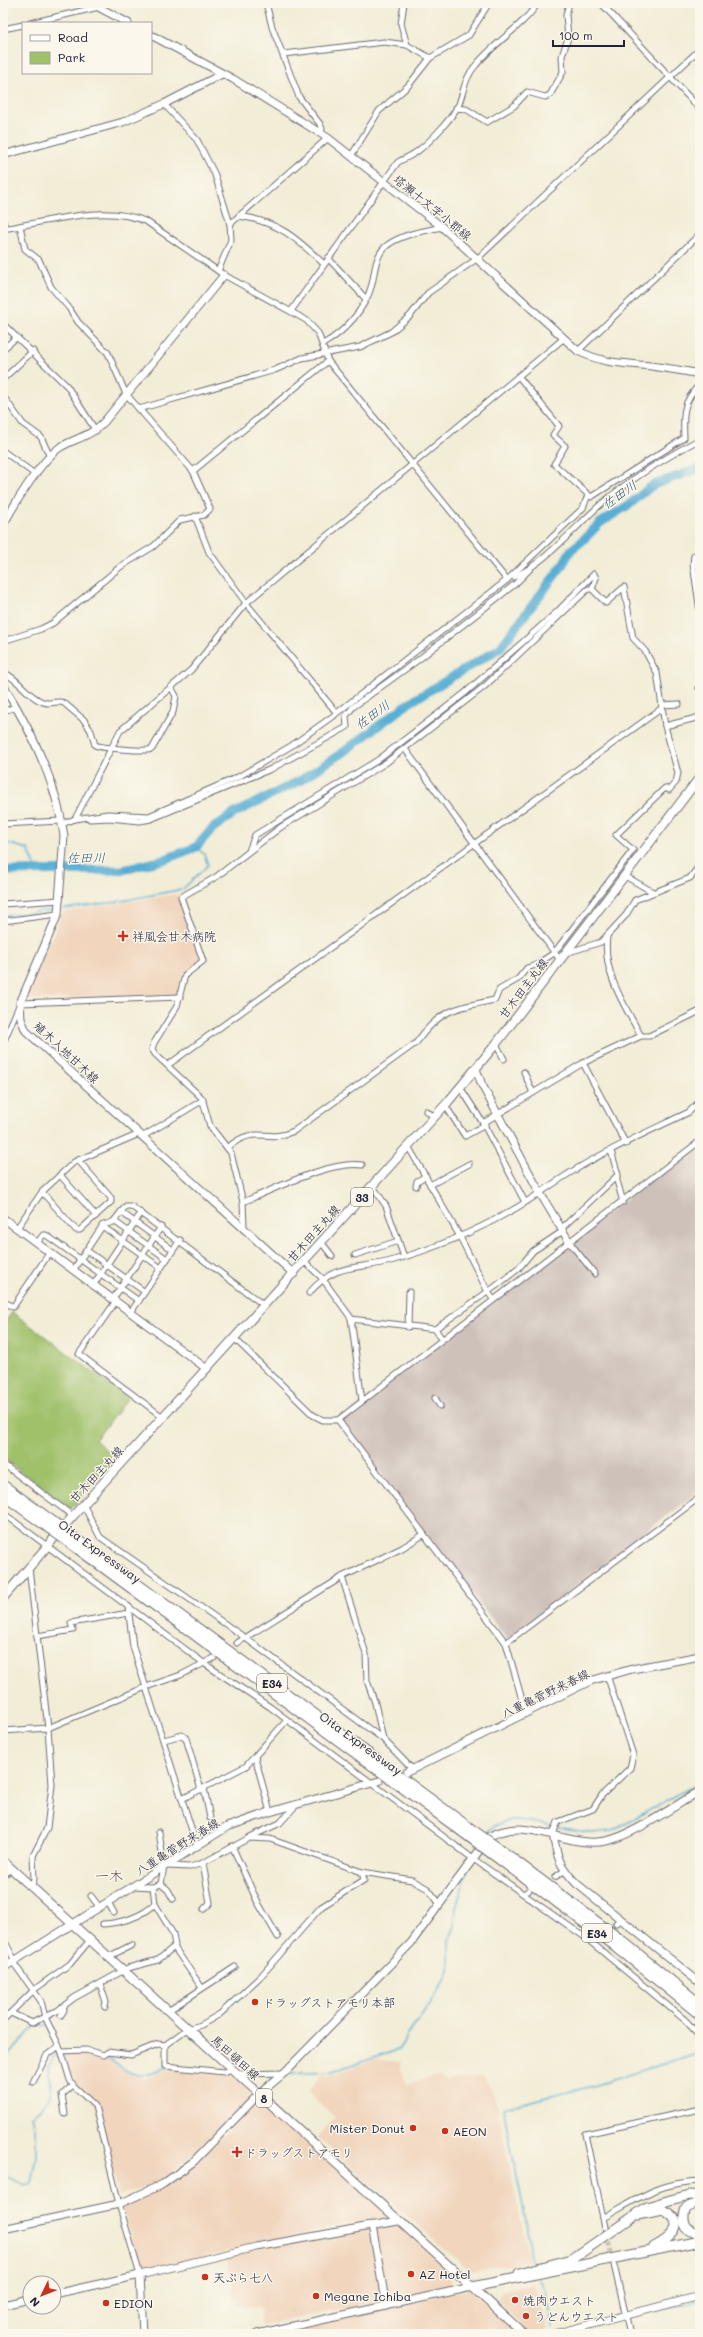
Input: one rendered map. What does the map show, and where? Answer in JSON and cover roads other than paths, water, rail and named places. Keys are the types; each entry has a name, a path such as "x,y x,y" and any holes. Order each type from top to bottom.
{"highway":[{"name":"Oita Expressway","path":"3,1485 52,1526"},
{"name":"Oita Expressway","path":"3,1495 73,1541 467,1831 620,1939 700,2004"},
{"name":"Oita Expressway","path":"495,1851 652,1975 700,2015"},
{"path":"652,1975 700,2020"},
{"path":"472,2287 484,2280 572,2260 647,2207 690,2195 700,2196"},
{"path":"700,2202 686,2208 683,2222 686,2229 693,2234 700,2234"},
{"path":"633,2216 663,2210 674,2219 676,2227 674,2234 669,2240 644,2252"},
{"path":"472,2287 700,2241"}],"main road":[{"name":"甘木田主丸線","path":"3,1598 73,1516 84,1506 164,1418 460,1088 496,1044 700,777"},
{"name":"馬田頓田線","path":"3,1861 524,2334"}],"street":[{"path":"91,3 126,22"},
{"path":"272,3 266,5 272,27 284,54 299,97 321,126 320,134"},
{"path":"404,3 401,24 407,44"},
{"path":"351,156 379,111 408,86 430,58 469,35 489,3"},
{"path":"291,311 383,180 398,162 413,154 426,143 456,108 464,83 474,67 488,51 526,18 538,3"},
{"path":"456,108 466,109 487,122 514,106 527,92 545,97 550,95 563,72 562,56 568,38 566,15 569,3"},
{"path":"601,3 700,109"},
{"path":"34,22 99,7"},
{"path":"3,29 22,25"},
{"name":"塔瀬十文字小郡線","path":"152,36 222,74 328,138 442,227 478,258 563,339 578,351 597,360 700,374"},
{"path":"284,54 384,42 407,44 430,58"},
{"path":"139,409 275,370 302,358 325,352 360,347 391,332 410,316 428,293 478,258 700,49"},
{"path":"3,155 123,122 164,104 222,74"},
{"path":"3,525 36,475 50,457 60,448 96,431 221,273 230,245 230,224 215,175 197,140 164,104"},
{"path":"230,224 328,138"},
{"path":"3,221 4,229 90,214 125,214 147,222 221,273 291,311 314,327 323,344 328,360 507,580"},
{"path":"239,216 260,219 277,226 299,241 324,264"},
{"path":"3,640 40,629 53,623 120,568 154,546 180,520 204,515 210,509 193,471 126,394 108,353 78,322 69,308 51,287 39,260 25,250 20,226"},
{"path":"323,344 339,333 362,307 366,299 377,260 386,247 418,232 442,227"},
{"path":"578,351 700,234"},
{"path":"328,258 366,299"},
{"path":"3,324 33,351 67,386 96,431"},
{"path":"3,349 17,337"},
{"path":"78,819 109,749 124,726 198,663 246,603 563,339"},
{"path":"3,379 33,351"},
{"path":"193,471 328,360"},
{"path":"519,377 558,426 553,435 565,446 554,464 555,466 567,474 588,495 595,497 684,438 683,421 688,396 700,384"},
{"path":"3,396 23,424 41,436 50,457"},
{"path":"78,819 109,818 140,821 151,819 226,789 295,757 344,729 347,725 346,716 353,707 515,584 602,504 628,484 700,439"},
{"path":"3,451 36,475"},
{"path":"3,824 62,823 108,814 149,816 238,777 291,746 333,716 507,580 583,508 588,495"},
{"path":"195,516 209,552 246,603 336,712 333,716"},
{"path":"700,551 694,556 693,564 700,611"},
{"path":"507,580 530,569"},
{"path":"248,852 255,835 378,760 466,693 557,612 594,574 596,578 592,589"},
{"path":"227,1148 239,1138 248,1135 261,1134 277,1137 294,1131 416,1043 424,1030 451,1009 495,1000 499,990 518,979 526,968 536,965 554,953 633,850 616,835 664,788 669,790 676,782 678,773 665,726 657,673 645,652 633,638 625,588 606,603 592,589"},
{"path":"244,1227 243,1202 231,1153 210,1126 203,1100 155,1054 152,1046 177,1006 184,975 204,959 181,896 216,877 281,827 361,780 405,749 485,686 588,589 592,589"},
{"path":"3,673 14,678 24,690 43,702 64,703 84,720 91,731 95,745 109,749 152,750 173,712 176,696 171,687"},
{"name":"殖木入地甘木線","path":"3,685 17,707 44,764 62,823 64,843 58,914 20,1003 21,1020 26,1031 244,1227 294,1274"},
{"path":"168,1066 662,707 679,704"},
{"path":"3,711 17,707"},
{"path":"333,716 346,716"},
{"path":"665,726 700,717"},
{"path":"405,749 560,960"},
{"path":"566,953 594,945 607,937 635,900 690,878 700,865"},
{"path":"625,876 653,892"},
{"path":"3,904 60,897"},
{"path":"3,921 58,914"},
{"path":"607,937 606,947 612,977 641,1036"},
{"path":"3,1043 20,1003 180,997"},
{"path":"445,1105 465,1136 584,1063 641,1036 649,1036 700,1011"},
{"path":"496,1044 504,1060"},
{"path":"584,1063 626,1144"},
{"path":"476,1069 482,1085 499,1114 540,1193 570,1243 595,1274"},
{"path":"524,1072 533,1093"},
{"path":"460,1088 484,1124 525,1202"},
{"path":"17,1228 42,1192 78,1160 141,1135 203,1100"},
{"path":"309,1293 322,1278 354,1266 378,1264 404,1257 502,1216 578,1168 689,1112 700,1101"},
{"path":"426,1111 435,1117"},
{"path":"235,1339 313,1415 323,1420 338,1420 493,1299 570,1243 700,1141"},
{"path":"408,1146 459,1235 493,1299"},
{"path":"611,1151 618,1175 616,1177 622,1202"},
{"path":"42,1192 76,1230 80,1230 96,1216 111,1202 111,1198 78,1160"},
{"path":"243,1202 332,1167 351,1164 362,1165"},
{"path":"430,1185 468,1164"},
{"path":"60,1175 96,1216"},
{"path":"416,1186 417,1181 426,1176"},
{"path":"351,1319 372,1320 408,1327 435,1329 518,1269 533,1250 562,1230 616,1177"},
{"path":"372,1185 386,1206 404,1257"},
{"path":"74,1269 102,1226 114,1221 128,1206 141,1213 180,1240 265,1306"},
{"path":"121,1212 173,1250"},
{"path":"94,1284 141,1213"},
{"path":"3,1218 74,1269 207,1369"},
{"path":"114,1221 167,1259"},
{"path":"102,1226 161,1268"},
{"path":"161,1227 120,1288 115,1300 79,1354 164,1418"},
{"path":"37,1243 42,1235 46,1234 139,1301"},
{"path":"131,1312 180,1240"},
{"path":"355,1255 398,1241"},
{"path":"322,1243 332,1256"},
{"path":"86,1250 144,1292"},
{"path":"3,1301 13,1308 50,1252"},
{"path":"305,1262 322,1278 351,1319 362,1401"},
{"path":"496,1286 501,1293"},
{"path":"408,1327 410,1292"},
{"path":"467,1307 473,1315"},
{"path":"435,1329 442,1339"},
{"path":"435,1398 440,1406"},
{"path":"338,1420 423,1535 506,1643 526,1714"},
{"path":"3,1464 73,1516"},
{"path":"506,1643 699,1499"},
{"path":"84,1506 100,1537 244,1637 383,1739 410,1771"},
{"path":"3,1513 206,1664 287,1720 472,1858 586,1938 680,2016 700,2036"},
{"path":"236,1643 342,1577 402,1548 423,1535"},
{"path":"29,1568 48,1728 52,1785 47,1828 33,1856 34,1879 31,1887"},
{"path":"342,1577 366,1654 366,1681 375,1703 383,1739"},
{"path":"128,1606 133,1647 197,1846"},
{"path":"37,1636 73,1630 71,1623 129,1613"},
{"name":"八重亀菅野来春線","path":"410,1771 590,1681 608,1675 700,1656"},
{"path":"3,1731 48,1728 146,1687 182,1675 206,1664 214,1658"},
{"path":"608,1675 633,1755 632,1764 600,1798 593,1809 558,1822 553,1834 556,1855 564,1871 618,1921 700,1982"},
{"path":"182,1799 246,1766 287,1720"},
{"path":"164,1740 182,1735 186,1738 203,1789 210,1818"},
{"path":"255,1757 270,1812"},
{"name":"八重亀菅野来春線","path":"3,1968 15,1963 227,1827 270,1812 380,1781"},
{"path":"3,2229 119,2204 149,2192 179,2173 193,2162 259,2094 284,2073 411,1943 472,1858 490,1836 502,1829 515,1827 586,1842 605,1841 621,1836 700,1791"},
{"path":"164,1866 190,1867 203,1863 232,1846 280,1823 297,1804"},
{"path":"159,1832 164,1866 161,1884"},
{"path":"249,1838 270,1839 362,1872 412,1880 428,1888 440,1904"},
{"path":"232,1846 257,1901 278,1937"},
{"path":"203,1863 210,1903 204,1909"},
{"path":"3,1875 12,1869"},
{"path":"555,1877 564,1871"},
{"path":"62,2053 86,2050 104,2055 108,2052 131,2055 158,2044 165,2045 188,2029 202,2025 220,2014 262,1976 285,1946 300,1933 321,1906 364,1880 362,1872"},
{"path":"133,1886 153,1887 161,1884"},
{"path":"161,1884 170,1893 173,1899"},
{"path":"11,2013 32,2023 46,2017 123,1971 158,1960 174,1947 176,1943 173,1934 155,1904 153,1887"},
{"path":"524,1894 529,1890"},
{"path":"91,1896 100,1908"},
{"path":"108,1902 114,1913"},
{"path":"103,1924 125,1920 147,1911 155,1904"},
{"path":"586,1938 592,1935"},
{"path":"3,1938 15,1963 34,1989 44,2009 73,2085 95,2106 119,2204 140,2275 143,2334"},
{"path":"3,2020 34,1989 70,1964 90,1940"},
{"path":"108,1957 132,1945"},
{"path":"174,1947 202,1988"},
{"path":"168,2012 235,1967"},
{"path":"100,1984 106,2002 105,2007"},
{"path":"61,2015 64,2010 63,2006"},
{"path":"165,2045 165,2066 224,2072 284,2073"},
{"path":"34,2082 47,2055 59,2046"},
{"path":"65,2114 62,2095 73,2085"},
{"path":"605,2227 585,2134 700,2108"},
{"path":"603,2218 656,2188 669,2184 700,2181"},
{"path":"62,2292 256,2247 398,2221"},
{"path":"372,2225 386,2306"},
{"path":"614,2265 630,2334"},
{"path":"257,2334 472,2287"},
{"path":"554,2334 626,2314 700,2296"},
{"path":"3,2305 22,2301"}],"waterway":[{"name":"佐田川","path":"3,871 123,870 163,860 196,847 213,828 235,813 301,780 342,753 409,703 500,648 562,566 571,550 600,523 630,504 653,485 700,468"},
{"path":"3,842 28,849 37,870"},
{"path":"63,909 116,902 183,889 208,865 204,854 196,847"},
{"path":"3,916 54,910"},
{"path":"558,1827 591,1833 612,1831 700,1782"},
{"path":"485,1835 499,1823 507,1821 524,1821 551,1826"},
{"path":"289,2074 330,2072 398,2050 447,1977 449,1970 449,1940 455,1926 456,1907 468,1870"},
{"path":"3,2061 33,2028 38,2025 47,2026"},
{"path":"534,2265 530,2257 526,2221 503,2108 593,2086 700,2052"},
{"path":"3,2175 25,2185 32,2183 36,2150 32,2116 43,2106 50,2096 52,2087 49,2072 54,2056 68,2053"},
{"path":"105,2057 134,2074 147,2074 166,2068"},
{"path":"539,2278 544,2288 553,2328"},
{"path":"669,2308 700,2300"}],"tunnel":[{"path":"592,1935 616,1923"},
{"path":"605,2227 613,2260"}],"place":[{"name":"祥風会甘木病院","path":"123,936"},
{"name":"ドラッグストアモリ本部","path":"255,2002"},
{"name":"Mister Donut","path":"413,2128"},
{"name":"AEON","path":"445,2131"},
{"name":"ドラッグストアモリ","path":"237,2152"},
{"name":"AZ Hotel","path":"411,2274"},
{"name":"天ぷら七八","path":"205,2277"},
{"name":"Megane Ichiba","path":"316,2296"},
{"name":"焼肉ウエスト","path":"515,2300"},
{"name":"EDION","path":"106,2303"},
{"name":"うどんウエスト","path":"526,2316"}],"district":[{"name":"一木","path":"109,1875"}]}
